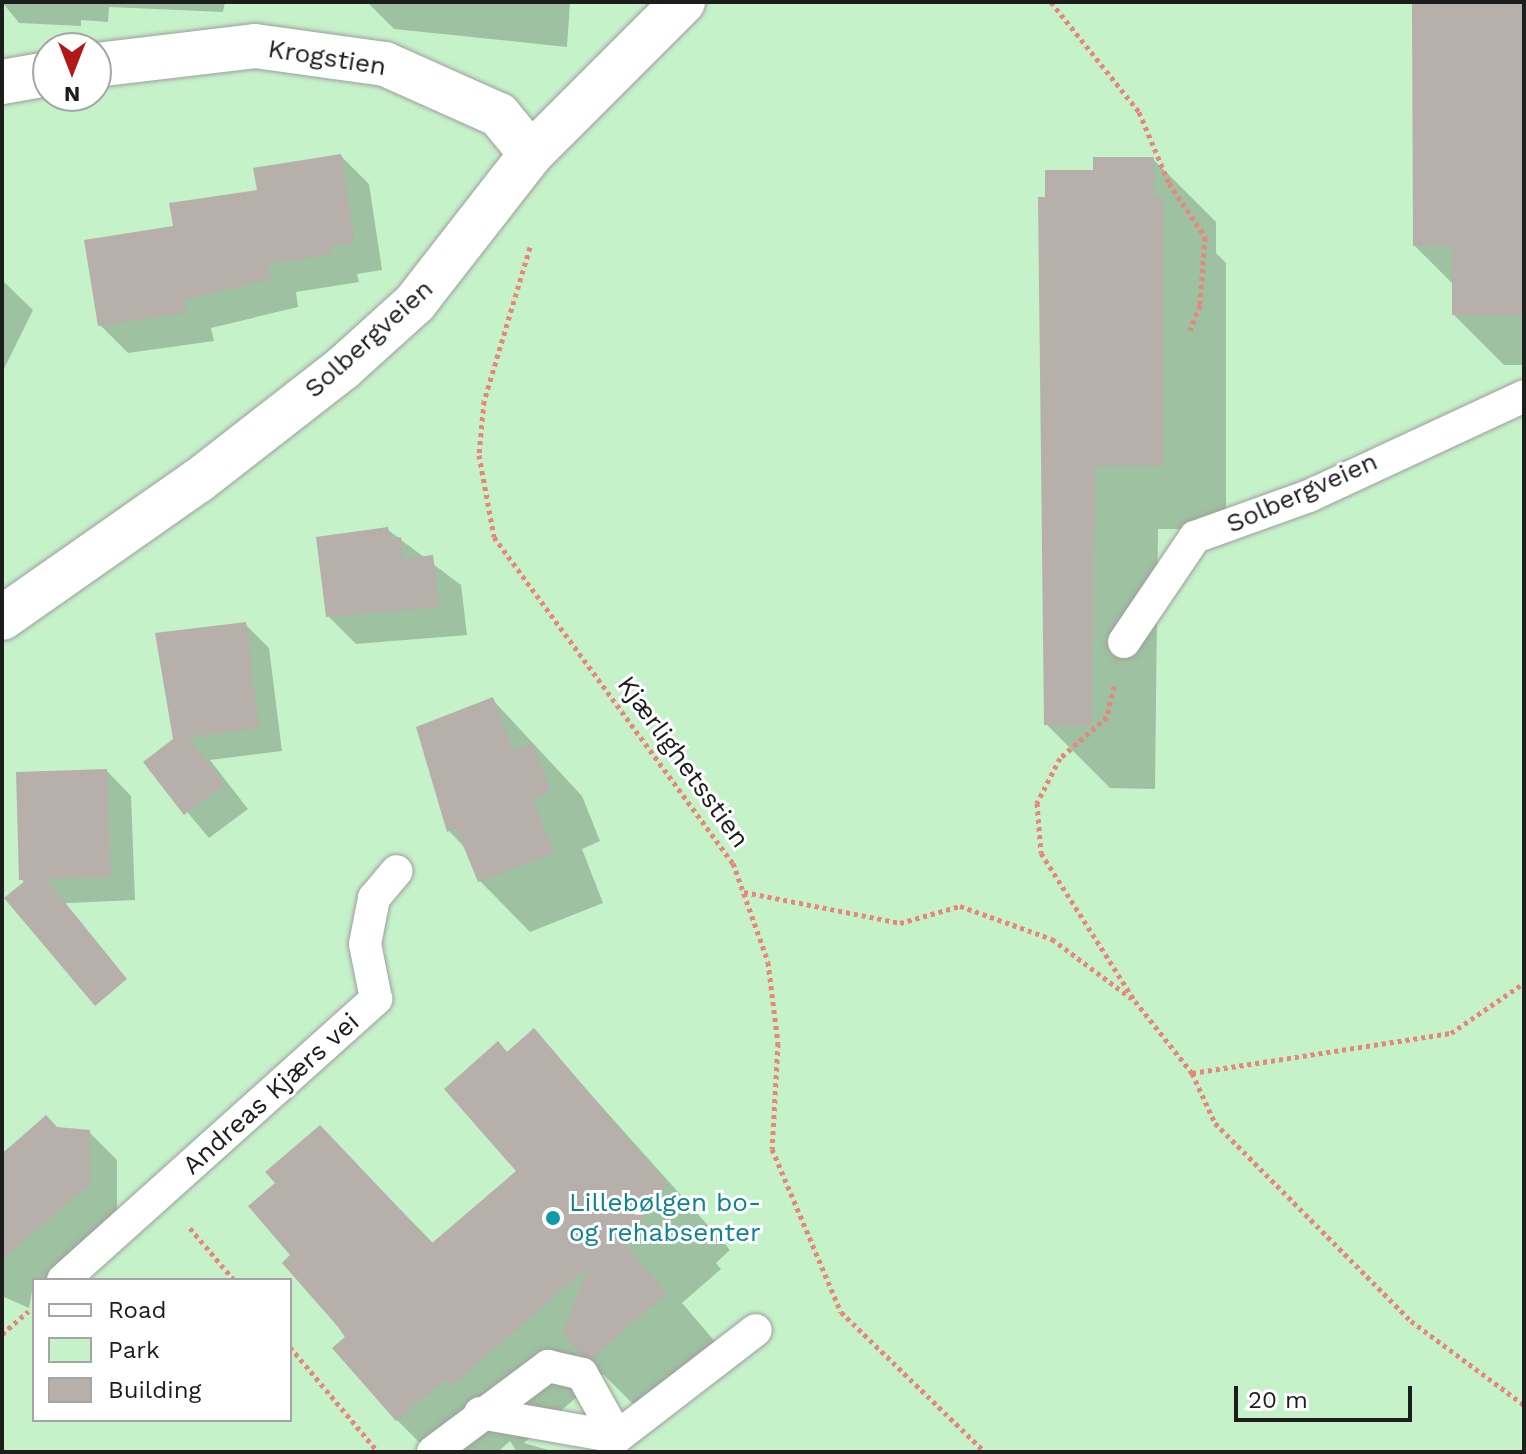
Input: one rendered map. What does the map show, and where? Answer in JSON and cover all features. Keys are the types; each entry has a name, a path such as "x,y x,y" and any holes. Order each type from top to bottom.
{"street":[{"name":"Solbergveien","path":"2,618 198,481 343,368 415,303 531,154 683,2"},
{"name":"Krogstien","path":"112,63 255,46 385,64 499,115 531,154"},
{"path":"2,82 32,77"}],"lane":[{"name":"Solbergveien","path":"1124,642 1195,537 1309,496 1524,396"},
{"name":"Andreas Kjærs vei","path":"65,1278 376,999 365,944 374,898 397,871"},
{"path":"480,1413 617,1437 756,1330"},
{"path":"433,1452 480,1413 548,1366 582,1374 617,1437"}],"path":[{"path":"1051,2 1139,112 1169,183 1205,237 1200,305 1190,330"},
{"name":"Kjærlighetsstien","path":"531,154 531,244 484,401 479,455 494,537 733,863 768,962 778,1043 772,1149 841,1312 985,1452"},
{"path":"1124,642 1107,717 1060,758 1037,803 1041,853 1135,1001 1192,1073 1215,1123 1400,1311 1524,1405"},
{"path":"744,892 900,923 960,906 1052,939 1135,1001"},
{"path":"1192,1073 1451,1033 1524,983"},
{"path":"162,1193 232,1278"},
{"path":"2,1334 32,1307"},
{"path":"292,1349 378,1452"}],"green space":[{"path":"2,2 1524,2 1524,1452 2,1452"}],"building":[{"path":"1412,2 1524,2 1524,315 1452,315 1452,246 1413,246"},
{"path":"341,154 355,242 330,246 332,254 268,264 271,279 184,300 187,313 98,326 84,240 173,226 169,203 257,190 253,168"},
{"path":"1093,157 1154,157 1154,197 1163,197 1163,466 1095,466 1092,726 1044,725 1038,197 1045,197 1045,170 1093,170"},
{"path":"388,527 390,538 401,537 404,559 433,555 440,607 326,617 316,537"},
{"path":"246,622 259,728 188,737 225,784 184,815 143,762 173,739 155,633"},
{"path":"493,697 514,751 532,743 551,791 533,799 554,853 478,882 456,828 447,832 416,727"},
{"path":"107,769 111,877 46,879 127,979 95,1006 4,898 26,880 19,880 16,772"},
{"name":"Lillebølgen bo- og rehabsenter","path":"534,1028 668,1185 654,1198 659,1204 620,1238 667,1293 592,1358 580,1354 562,1333 589,1266 452,1386 446,1379 396,1421 332,1348 346,1336 282,1263 290,1255 248,1206 275,1183 265,1172 320,1125 432,1243 516,1171 444,1089 498,1041 507,1052"},
{"path":"46,1115 57,1127 90,1130 90,1184 2,1260 2,1154"}],"place":[{"name":"Lillebølgen bo- og rehabsenter","path":"553,1218"}]}
